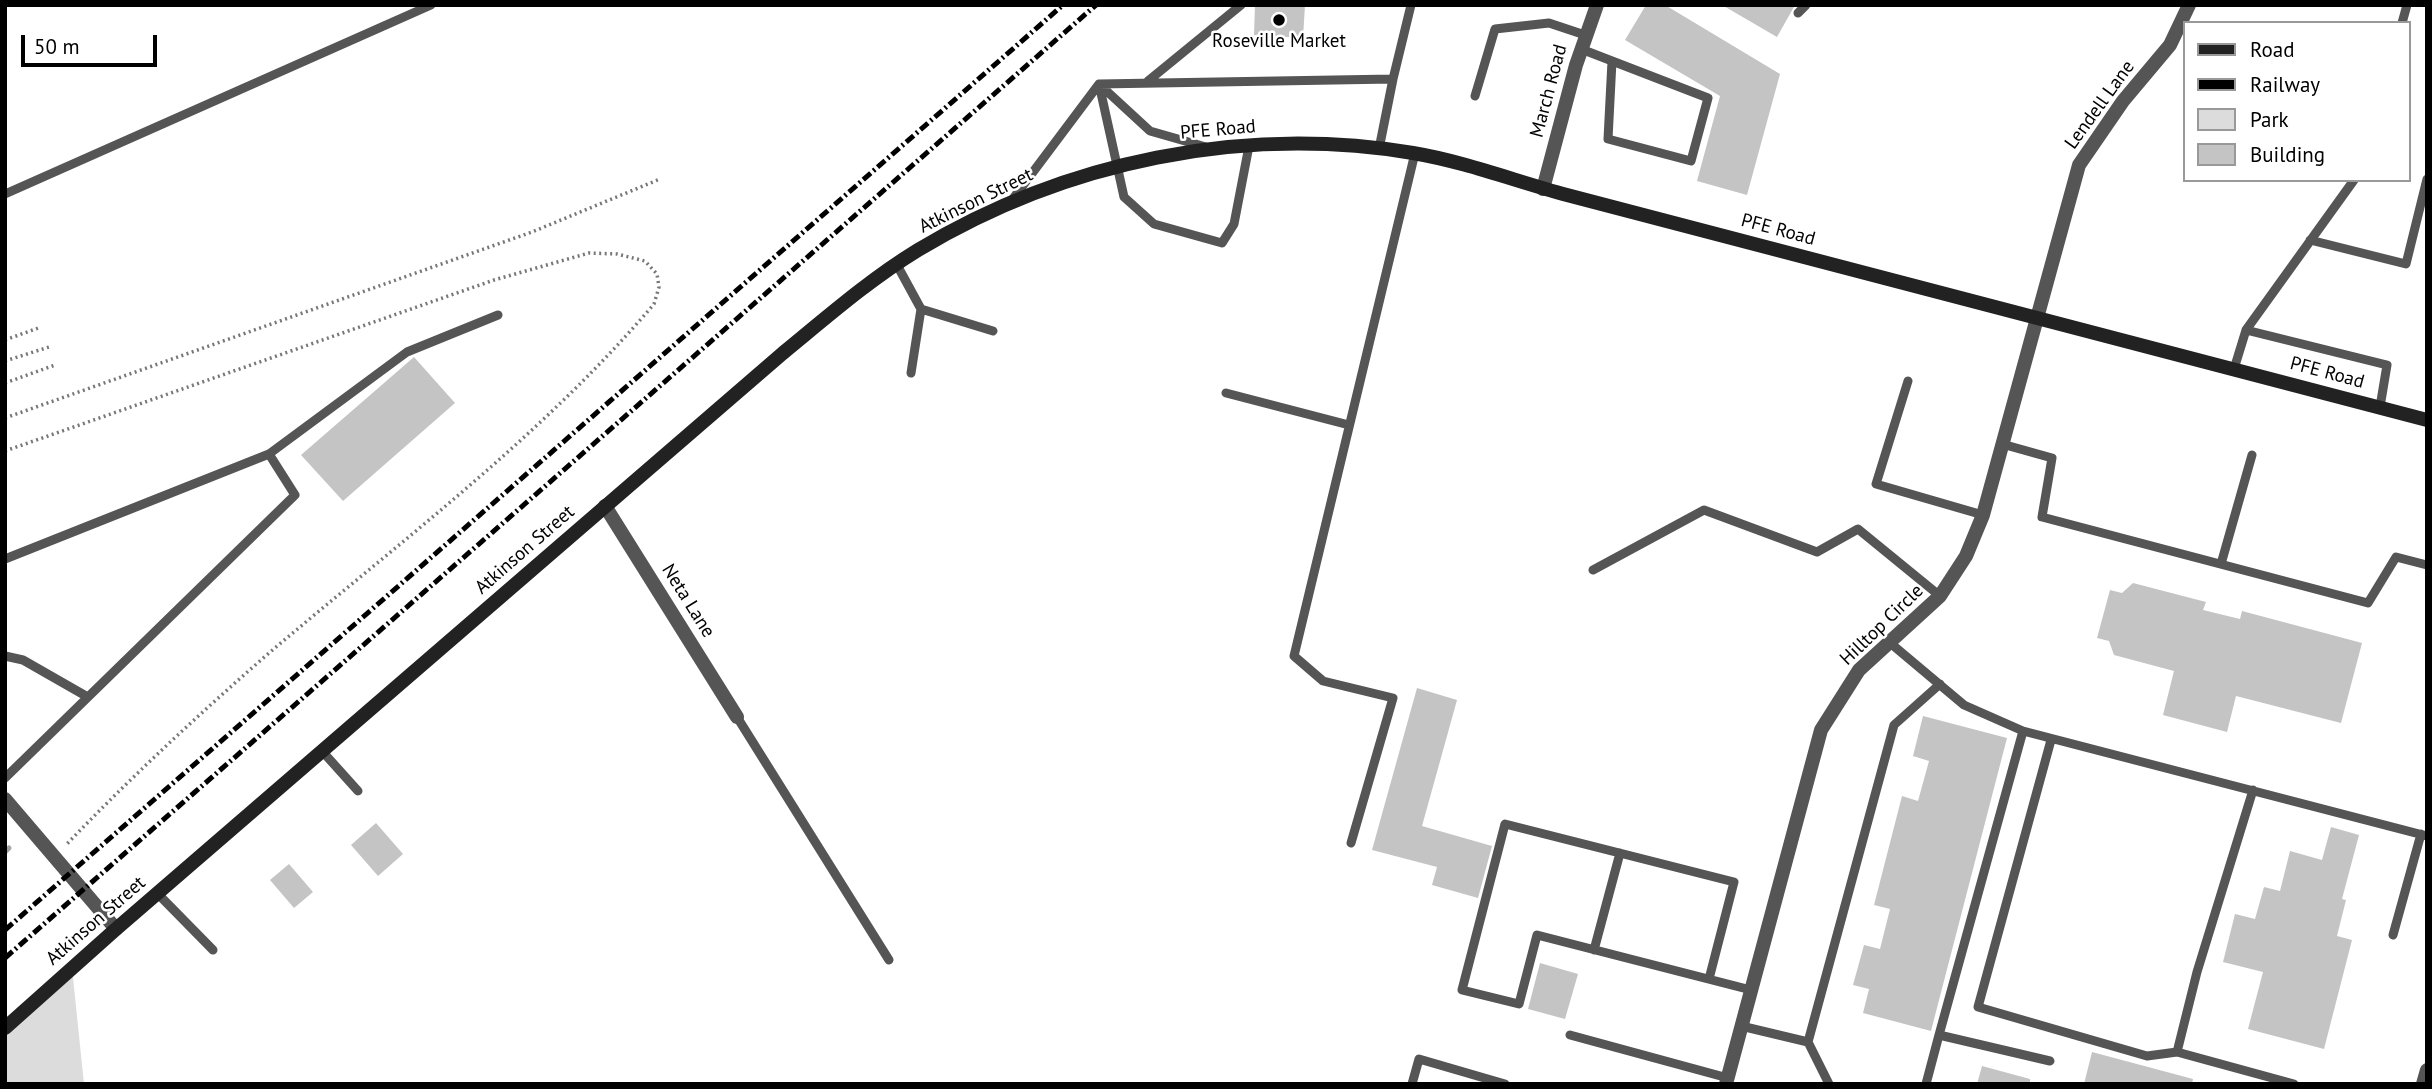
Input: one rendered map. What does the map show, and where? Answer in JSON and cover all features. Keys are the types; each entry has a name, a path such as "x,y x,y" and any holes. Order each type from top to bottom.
{"main road":[{"name":"PFE Road","path":"1115,166 1167,153 1249,146 1380,149 1415,153 1481,168 1543,188 2427,420"},
{"name":"Atkinson Street","path":"5,1028 605,506 783,353 867,285 897,264 973,220 1008,204 1115,166"}],"street":[{"name":"March Road","path":"1543,188 1583,42 1597,5"},
{"name":"Lendell Lane","path":"2036,316 2079,165 2123,101 2170,45 2189,5"},
{"name":"Hilltop Circle","path":"1727,1081 1821,730 1859,670 1940,596 1966,556 1983,515 2036,316"},
{"name":"Neta Lane","path":"605,506 737,717"},
{"path":"5,799 116,929"},
{"path":"2423,1084 2427,1070"}],"lane":[{"path":"5,194 431,5"},
{"path":"1148,81 1241,5"},
{"path":"1380,149 1411,5"},
{"path":"1475,96 1495,29 1549,23 1612,61 1708,98 1691,161 1608,139 1612,61"},
{"path":"1008,204 1099,84 1148,81 1393,79"},
{"path":"1099,84 1150,131 1212,149"},
{"path":"1099,84 1124,197 1154,224 1222,243 1234,224 1249,146"},
{"path":"1351,843 1393,698 1323,681 1294,656 1415,153"},
{"path":"2310,240 2406,264 2427,179"},
{"path":"2234,369 2246,330 2353,182"},
{"path":"897,264 921,309 911,373"},
{"path":"921,309 993,331"},
{"path":"5,559 269,454 407,352 498,316"},
{"path":"2246,330 2387,365 2379,407"},
{"path":"1908,381 1876,484 1983,515"},
{"path":"1226,393 1349,425"},
{"path":"2002,444 2052,458 2042,517 2368,603 2396,557 2427,565"},
{"path":"5,778 86,696 295,495 269,454"},
{"path":"2221,564 2252,456"},
{"path":"1593,570 1704,510 1816,552 1858,529 1940,596"},
{"path":"1889,642 1965,705 2023,731 2424,835 2393,935"},
{"path":"5,656 23,660 86,696"},
{"path":"1829,1084 1808,1042 1894,725 1940,684"},
{"path":"737,717 889,960"},
{"path":"1926,1084 2023,731"},
{"path":"2051,740 1978,1007 2147,1056 2177,1052 2294,1084"},
{"path":"322,751 358,791"},
{"path":"2177,1052 2197,972 2253,790"},
{"path":"1709,979 1734,882 1504,824 1462,990 1519,1004 1536,935 1751,990"},
{"path":"1594,950 1620,853"},
{"path":"157,893 213,950"},
{"path":"1741,1026 1808,1042"},
{"path":"1570,1035 1727,1081"},
{"path":"1939,1035 2050,1061"},
{"path":"1412,1084 1419,1059 1505,1084"}],"path":[{"path":"5,418 532,232 660,179"},
{"path":"5,451 494,280 577,256 617,254 645,261 657,274 659,287 654,304 533,428 425,525 270,653 139,769 55,856"},
{"path":"5,340 41,327"},
{"path":"5,361 49,347"},
{"path":"5,383 55,365"}],"green space":[{"path":"72,968 84,1084 5,1084 5,1027"}],"building":[{"name":"Roseville Market","path":"1255,5 1305,5 1303,38 1254,35"},
{"path":"1646,5 1665,5 1780,74 1747,195 1697,181 1720,96 1625,40"},
{"path":"1722,5 1795,5 1777,37"},
{"path":"414,357 455,403 343,501 301,455"},
{"path":"2133,583 2206,602 2203,610 2240,619 2242,611 2362,643 2341,723 2236,696 2227,732 2163,715 2174,671 2114,655 2109,641 2097,638 2110,590 2122,593"},
{"path":"1417,688 1457,700 1422,826 1492,846 1478,898 1432,885 1437,867 1372,850"},
{"path":"1923,716 2007,738 1931,1031 1863,1013 1869,989 1853,985 1864,945 1880,949 1890,909 1874,905 1902,796 1918,801 1929,761 1913,756"},
{"path":"376,823 403,854 378,876 351,845"},
{"path":"2331,827 2359,835 2342,899 2346,900 2337,936 2352,940 2324,1049 2248,1029 2263,972 2223,962 2235,914 2255,919 2264,887 2280,891 2290,851 2322,860"},
{"path":"289,864 313,892 294,908 270,880"},
{"path":"1540,963 1578,974 1565,1019 1528,1009"},
{"path":"2092,1052 2193,1079 2192,1084 2084,1084"},
{"path":"1982,1066 2030,1079 2030,1084 1977,1084"}],"waterway":[{"path":"5,852 9,848"}],"railway":[{"path":"5,930 1063,5"},
{"path":"5,958 1096,5"}],"place":[{"name":"Roseville Market","path":"1279,20"}]}
